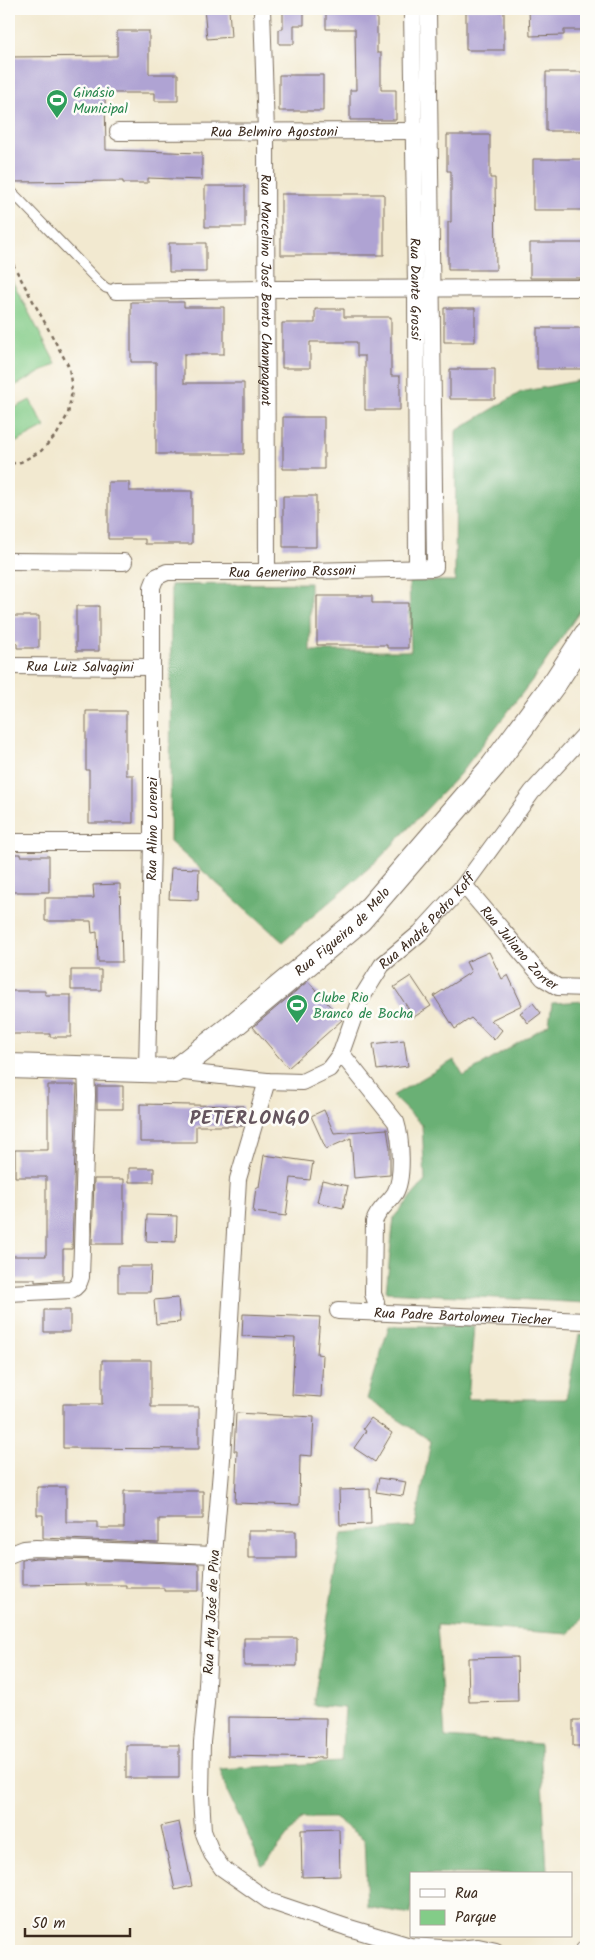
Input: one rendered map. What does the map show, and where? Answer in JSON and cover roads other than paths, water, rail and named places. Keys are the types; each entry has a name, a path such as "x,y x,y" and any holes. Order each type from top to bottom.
{"main road":[{"name":"Rua Figueira de Melo","path":"174,1071 229,1029 360,920 493,766 556,681 586,636"},
{"path":"9,1066 174,1071"}],"street":[{"name":"Rua Marcelino José Bento Champagnat","path":"262,9 266,132 267,572"},
{"name":"Rua Dante Grossi","path":"412,9 422,131"},
{"name":"Rua Dante Grossi","path":"428,9 422,131 424,289 436,563"},
{"name":"Rua Belmiro Agostoni","path":"118,132 422,131"},
{"path":"116,291 586,288"},
{"name":"Rua Dante Grossi","path":"417,568 424,289"},
{"path":"9,561 124,562"},
{"name":"Rua Generino Rossoni","path":"152,587 156,577 167,572 267,572 433,568 436,563"},
{"name":"Rua Alino Lorenzi","path":"147,1070 152,842 152,587"},
{"name":"Rua Luiz Salvagini","path":"9,666 152,667"},
{"name":"Rua André Pedro Koff","path":"174,1071 267,1081 302,1082 328,1069 341,1053 359,1002 382,965 420,933 464,885 532,792 586,733"},
{"path":"9,842 152,842"},
{"name":"Rua Juliano Zorrer","path":"464,885 543,978 558,987 586,988"},
{"path":"341,1053 396,1122 400,1136 401,1152 397,1189 379,1212 374,1222 373,1294 376,1302 374,1312"},
{"path":"9,1293 70,1290 76,1288 81,1277 87,1094 86,1068"},
{"name":"Rua Ary José de Piva","path":"267,1081 238,1179 222,1459 202,1742 201,1795 203,1832 212,1854 222,1868 277,1904 410,1946 458,1949 478,1947 496,1951"},
{"name":"Rua Padre Bartolomeu Tiecher","path":"338,1311 586,1321"},
{"path":"9,1555 24,1549 36,1548 214,1555"},
{"path":"582,1951 586,1948"}],"lane":[{"path":"9,190 100,283 106,288 116,291"}],"place":[{"name":"Ginásio Municipal","path":"57,119"},
{"name":"Clube Rio Branco de Bocha","path":"297,1024"}],"district":[{"name":"PETERLONGO","path":"250,1117"}]}
